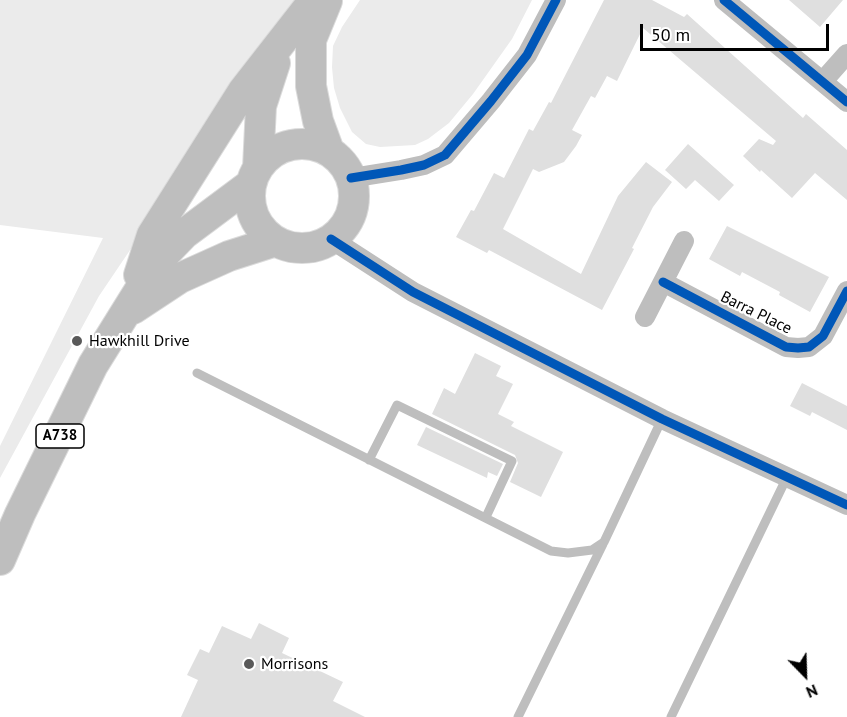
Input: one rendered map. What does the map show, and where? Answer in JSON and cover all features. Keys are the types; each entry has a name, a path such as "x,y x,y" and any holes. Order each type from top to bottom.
{"main road":[{"path":"307,10 273,66 261,106 250,201 254,217 263,231 289,247 304,248 318,246 331,239 344,227 352,212 354,195 351,178 343,163 329,151 318,121 311,86 311,40 327,0"},
{"path":"125,314 152,235 243,91 307,10"},
{"name":"A738","path":"0,560 93,365 157,262 173,245 254,176 268,156 282,147 298,144 314,145 329,151"},
{"name":"A738","path":"125,314 180,279 229,256 276,241"}],"street":[{"path":"351,178 412,168 445,155 527,55 556,0"},
{"path":"724,0 847,102"},
{"path":"823,81 847,54"},
{"path":"331,239 412,292 662,419 847,505"},
{"path":"645,317 684,241"},
{"name":"Barra Place","path":"663,282 786,347 798,348 809,347 823,336 847,291"}],"lane":[{"path":"197,373 551,551 581,553 592,550 604,542"},
{"path":"369,460 397,405 512,461 486,517"},
{"path":"518,717 662,419"},
{"path":"671,717 787,477"}],"shaded area":[{"path":"0,0 299,0 99,296 0,478 0,446 103,238 0,225"},
{"path":"360,0 532,0 512,39 473,94 449,123 428,139 415,145 380,147 366,144 352,132 340,108 334,88 333,46 342,27"}],"building":[{"path":"604,0 652,0 684,17 687,14 803,118 806,114 847,150 847,200 815,173 792,198 761,170 760,172 743,156 759,139 773,145 776,141 643,28 617,81 607,76 595,98 591,96 572,130 582,135 576,146 564,162 539,172 533,169 503,229 581,274 618,196 646,162 672,182 653,207 602,310 489,250 487,253 456,237 471,210 474,211 494,173 504,178 529,129 533,131 549,102 551,103"},
{"path":"789,0 843,0 820,27"},
{"path":"688,144 734,185 719,201 695,180 686,189 665,170"},
{"path":"727,226 829,277 810,312 779,295 780,292 742,272 740,276 709,259"},
{"path":"475,353 501,366 496,376 513,384 498,414 514,422 511,426 563,452 541,497 510,482 518,463 515,455 432,414 444,388 455,394"},
{"path":"802,383 847,406 847,430 812,412 810,416 790,406"},
{"path":"426,427 503,464 497,476 488,472 487,478 417,445"},
{"name":"Morrisons","path":"259,623 289,638 282,653 343,682 333,701 365,717 181,717 198,680 187,675 200,649 209,653 222,626 251,639"}],"cycle path":[{"path":"351,178 424,165 445,155 527,55 556,0"},
{"path":"724,0 847,102"},
{"path":"331,239 413,292 662,419 847,505"},
{"path":"663,282 786,347 798,348 809,347 823,336 847,291"}],"place":[{"name":"Hawkhill Drive","path":"77,341"},
{"name":"Morrisons","path":"249,664"}]}
